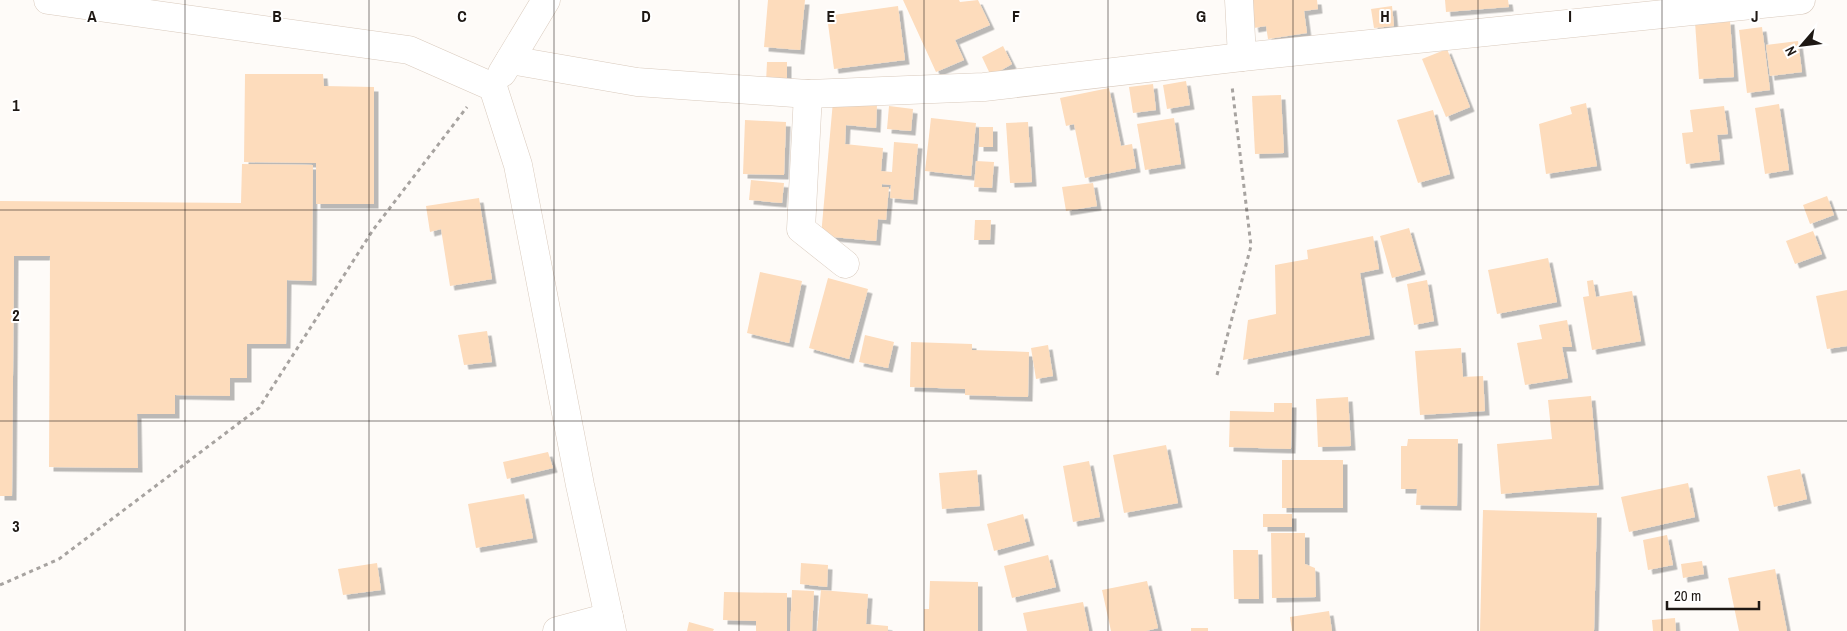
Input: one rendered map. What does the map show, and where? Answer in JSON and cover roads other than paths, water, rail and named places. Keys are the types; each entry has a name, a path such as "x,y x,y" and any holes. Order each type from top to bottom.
{"street":[{"path":"48,0 408,50 493,87 518,166 580,485 611,624 557,631"},
{"path":"493,87 546,0"},
{"path":"1235,58 1239,0"},
{"path":"510,60 637,82 808,94 984,87 1235,58 1566,12 1801,0"},
{"path":"808,94 801,230 845,264"}]}
